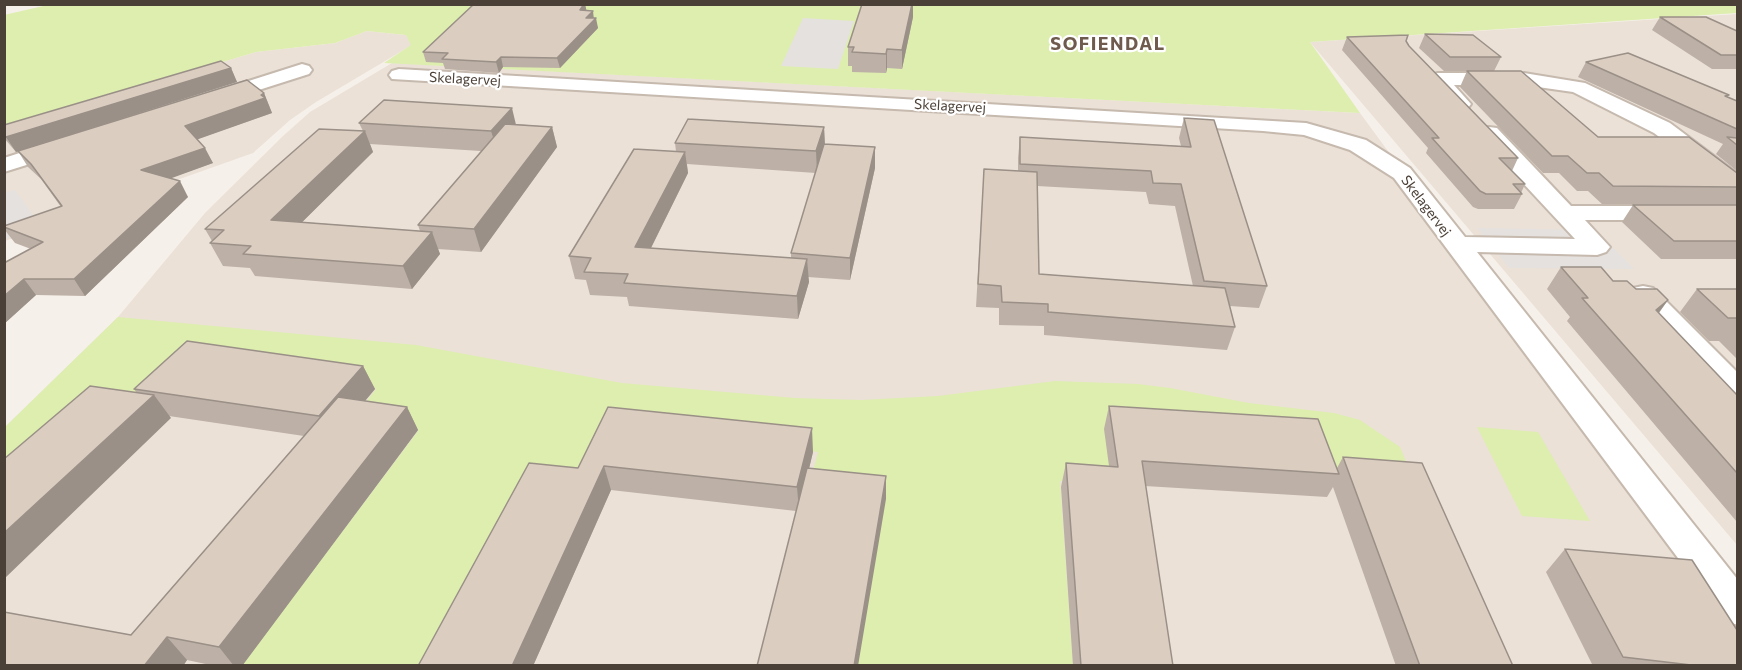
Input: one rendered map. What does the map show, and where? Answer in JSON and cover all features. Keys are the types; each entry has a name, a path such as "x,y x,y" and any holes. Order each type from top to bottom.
{"street":[{"name":"Skelagervej","path":"1421,62 1597,247 1456,244"},
{"path":"198,103 302,70"},
{"name":"Skelagervej","path":"399,75 1217,121 1306,129 1358,145 1382,158 1402,173 1737,609"},
{"path":"1438,79 1524,80 1578,87 1662,128 1737,186"},
{"path":"4,165 83,140"},
{"path":"1565,213 1737,213"},
{"path":"1643,294 1734,384"}],"shaded area":[{"path":"1737,14 1737,545 1310,42"},
{"path":"803,18 854,21 838,69 781,66"},
{"path":"367,31 406,35 412,45 316,102 290,120 253,153 5,241 4,127 256,52 335,43"},
{"path":"392,63 1360,113 1738,628 1737,666 5,666 5,427 118,317 205,213 283,136 310,112"},
{"path":"15,190 41,226 5,239 4,193"},
{"path":"1477,228 1596,230 1634,269 1509,268"}],"green space":[{"path":"52,4 1738,5 1737,13 1310,42 1360,113 384,63 411,45 406,35 367,31 335,43 256,52 5,127 4,15"},
{"path":"118,317 416,345 622,383 795,398 861,400 938,396 1055,381 1138,384 1170,388 1249,403 1334,413 1360,420 1400,447 1422,500 1408,487 1060,481 1073,666 858,665 808,491 818,452 614,431 444,665 242,665 418,431 351,421 376,389 202,365 5,502 5,427"},
{"path":"1477,427 1538,432 1590,521 1522,516"}],"building":[{"path":"474,4 584,4 580,10 593,11 586,18 596,18 557,58 501,57 496,62 442,59 448,53 423,52"},
{"path":"862,4 912,4 902,50 887,49 886,54 852,52 854,47 848,47"},
{"path":"1660,17 1706,17 1737,31 1737,55 1721,55"},
{"path":"1425,34 1473,35 1501,57 1450,57"},
{"path":"1408,35 1406,41 1409,46 1518,158 1499,158 1525,184 1513,184 1522,194 1486,194 1480,191 1432,138 1439,138 1347,37"},
{"path":"1628,53 1729,95 1725,96 1737,101 1737,129 1586,62"},
{"path":"221,61 231,68 6,137 4,135 4,125"},
{"path":"1467,71 1521,71 1598,137 1689,137 1737,173 1737,187 1613,186 1599,173 1587,173 1568,156 1552,156"},
{"path":"247,80 264,93 261,95 265,98 185,126 205,148 141,170 180,181 74,279 24,279 4,296 4,263 43,242 4,226 62,206 31,164 18,151"},
{"path":"384,100 512,108 491,131 359,123"},
{"path":"1184,118 1214,120 1267,286 1204,281 1181,184 1153,183 1151,171 1020,164 1020,137 1191,147"},
{"path":"688,119 824,127 816,151 675,143"},
{"path":"505,124 552,127 474,229 418,225"},
{"path":"319,129 365,131 271,220 432,232 403,266 243,254 251,246 210,243 224,230 205,229"},
{"path":"1727,137 1737,138 1737,145"},
{"path":"824,144 875,147 850,258 791,253"},
{"path":"634,149 685,152 635,247 807,259 797,296 624,283 628,274 584,272 591,258 569,256"},
{"path":"984,169 1037,172 1039,274 1225,288 1235,327 1048,312 1048,304 1002,302 1001,286 978,284"},
{"path":"1633,205 1737,205 1737,241 1674,241"},
{"path":"1561,267 1601,267 1613,281 1627,281 1636,289 1657,289 1668,300 1656,310 1737,395 1737,473 1582,298 1588,298"},
{"path":"1697,289 1737,289 1737,318 1728,318"},
{"path":"187,341 363,366 319,416 134,389"},
{"path":"90,386 154,395 4,533 4,459"},
{"path":"338,397 407,407 219,647 167,637 144,666 4,666 4,612 131,635"},
{"path":"1109,406 1318,419 1339,474 1142,461 1173,666 1081,666 1066,463 1118,467"},
{"path":"608,407 812,428 797,487 604,466 512,666 418,666 529,463 578,468"},
{"path":"1343,457 1422,463 1513,666 1420,666"},
{"path":"807,468 886,476 854,666 757,666"},
{"path":"1565,549 1692,560 1737,630 1737,666 1700,666 1623,657"}],"district":[{"name":"SOFIENDAL","path":"1108,44"}]}
